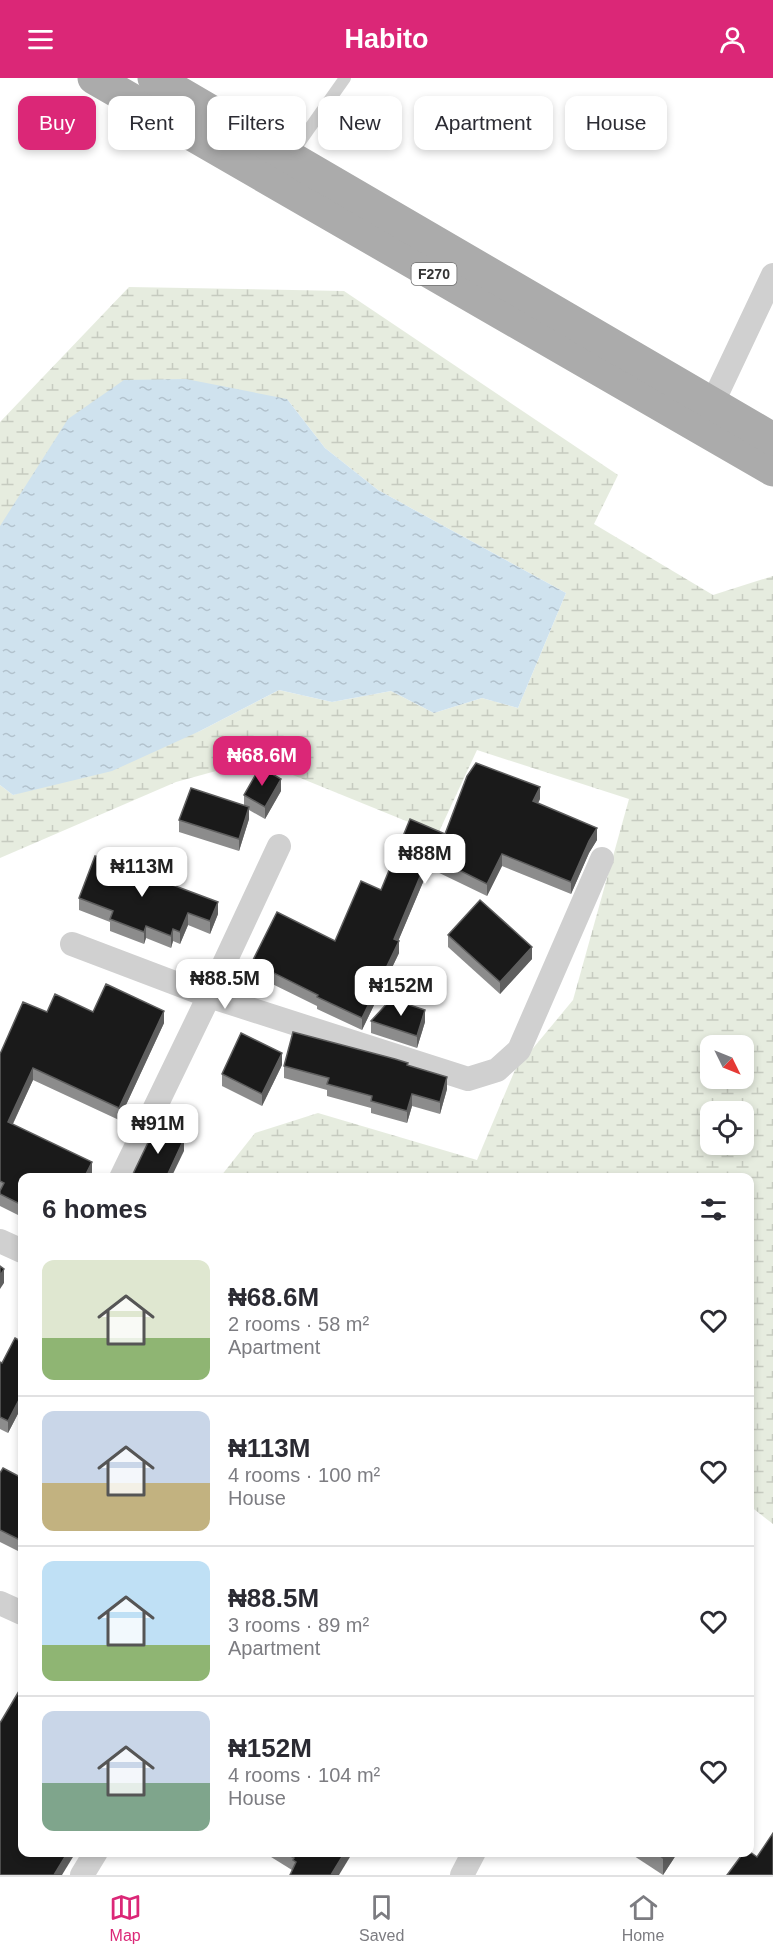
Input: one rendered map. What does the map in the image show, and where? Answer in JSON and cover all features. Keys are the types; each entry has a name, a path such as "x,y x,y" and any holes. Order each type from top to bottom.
{"main road":[{"name":"F270","path":"94,78 773,470"},
{"name":"F270","path":"153,78 773,439"}],"street":[{"path":"712,404 773,274"},
{"path":"123,1173 279,846"},
{"path":"72,944 209,996 468,1079 497,1070 519,1050 602,859"},
{"path":"0,1241 18,1249"},
{"path":"0,1603 18,1611"},
{"path":"82,1875 93,1857"},
{"path":"462,1875 471,1857"}],"lane":[{"path":"289,157 345,78"}],"green space":[{"path":"129,287 344,291 618,475 594,524 713,595 773,576 773,1524 754,1509 754,1173 223,1173 255,1133 318,1113 477,1160 515,1070 573,1000 629,799 477,750 438,834 256,760 176,782 0,858 0,785 13,795 200,731 279,690 332,702 391,691 434,713 482,698 518,708 566,593 378,490 325,448 287,399 0,526 0,422"}],"water":[{"path":"186,379 287,399 325,448 378,490 566,593 518,708 482,698 434,713 391,691 332,702 279,690 200,731 112,771 13,795 0,785 0,526 68,419 124,380"}],"building":[{"path":"476,763 540,787 533,801 597,828 571,882 502,854 487,884 429,855 394,939 399,941 362,1018 252,962 277,912 335,941 361,881 381,890 410,819 445,834 467,776"},
{"path":"260,767 281,779 265,807 244,795"},
{"path":"191,788 249,807 239,839 179,820"},
{"path":"95,856 218,902 210,921 188,913 180,932 173,929 171,936 146,926 144,932 110,919 113,911 79,898"},
{"path":"480,900 532,947 500,982 448,935"},
{"path":"106,984 164,1011 119,1108 33,1068 8,1122 92,1162 86,1173 18,1173 18,1203 0,1194 4,1183 0,1181 0,1054 23,1002 47,1012 55,994 93,1012"},
{"path":"391,999 425,1010 417,1036 371,1021"},
{"path":"293,1032 395,1059 447,1077 440,1102 412,1094 407,1111 371,1101 372,1096 327,1084 329,1078 284,1066"},
{"path":"241,1033 282,1053 262,1094 222,1074"},
{"path":"156,1126 184,1139 168,1173 133,1173"},
{"path":"15,1338 18,1340 18,1402 8,1421 0,1417 0,1362 2,1363"},
{"path":"3,1468 18,1476 18,1539 0,1530 0,1473"},
{"path":"18,1693 18,1857 65,1857 54,1875 0,1875 0,1723"},
{"path":"773,1833 773,1875 727,1875 740,1857 754,1857 754,1855 757,1857"},
{"path":"292,1857 342,1857 331,1875 290,1875 296,1862"}]}
